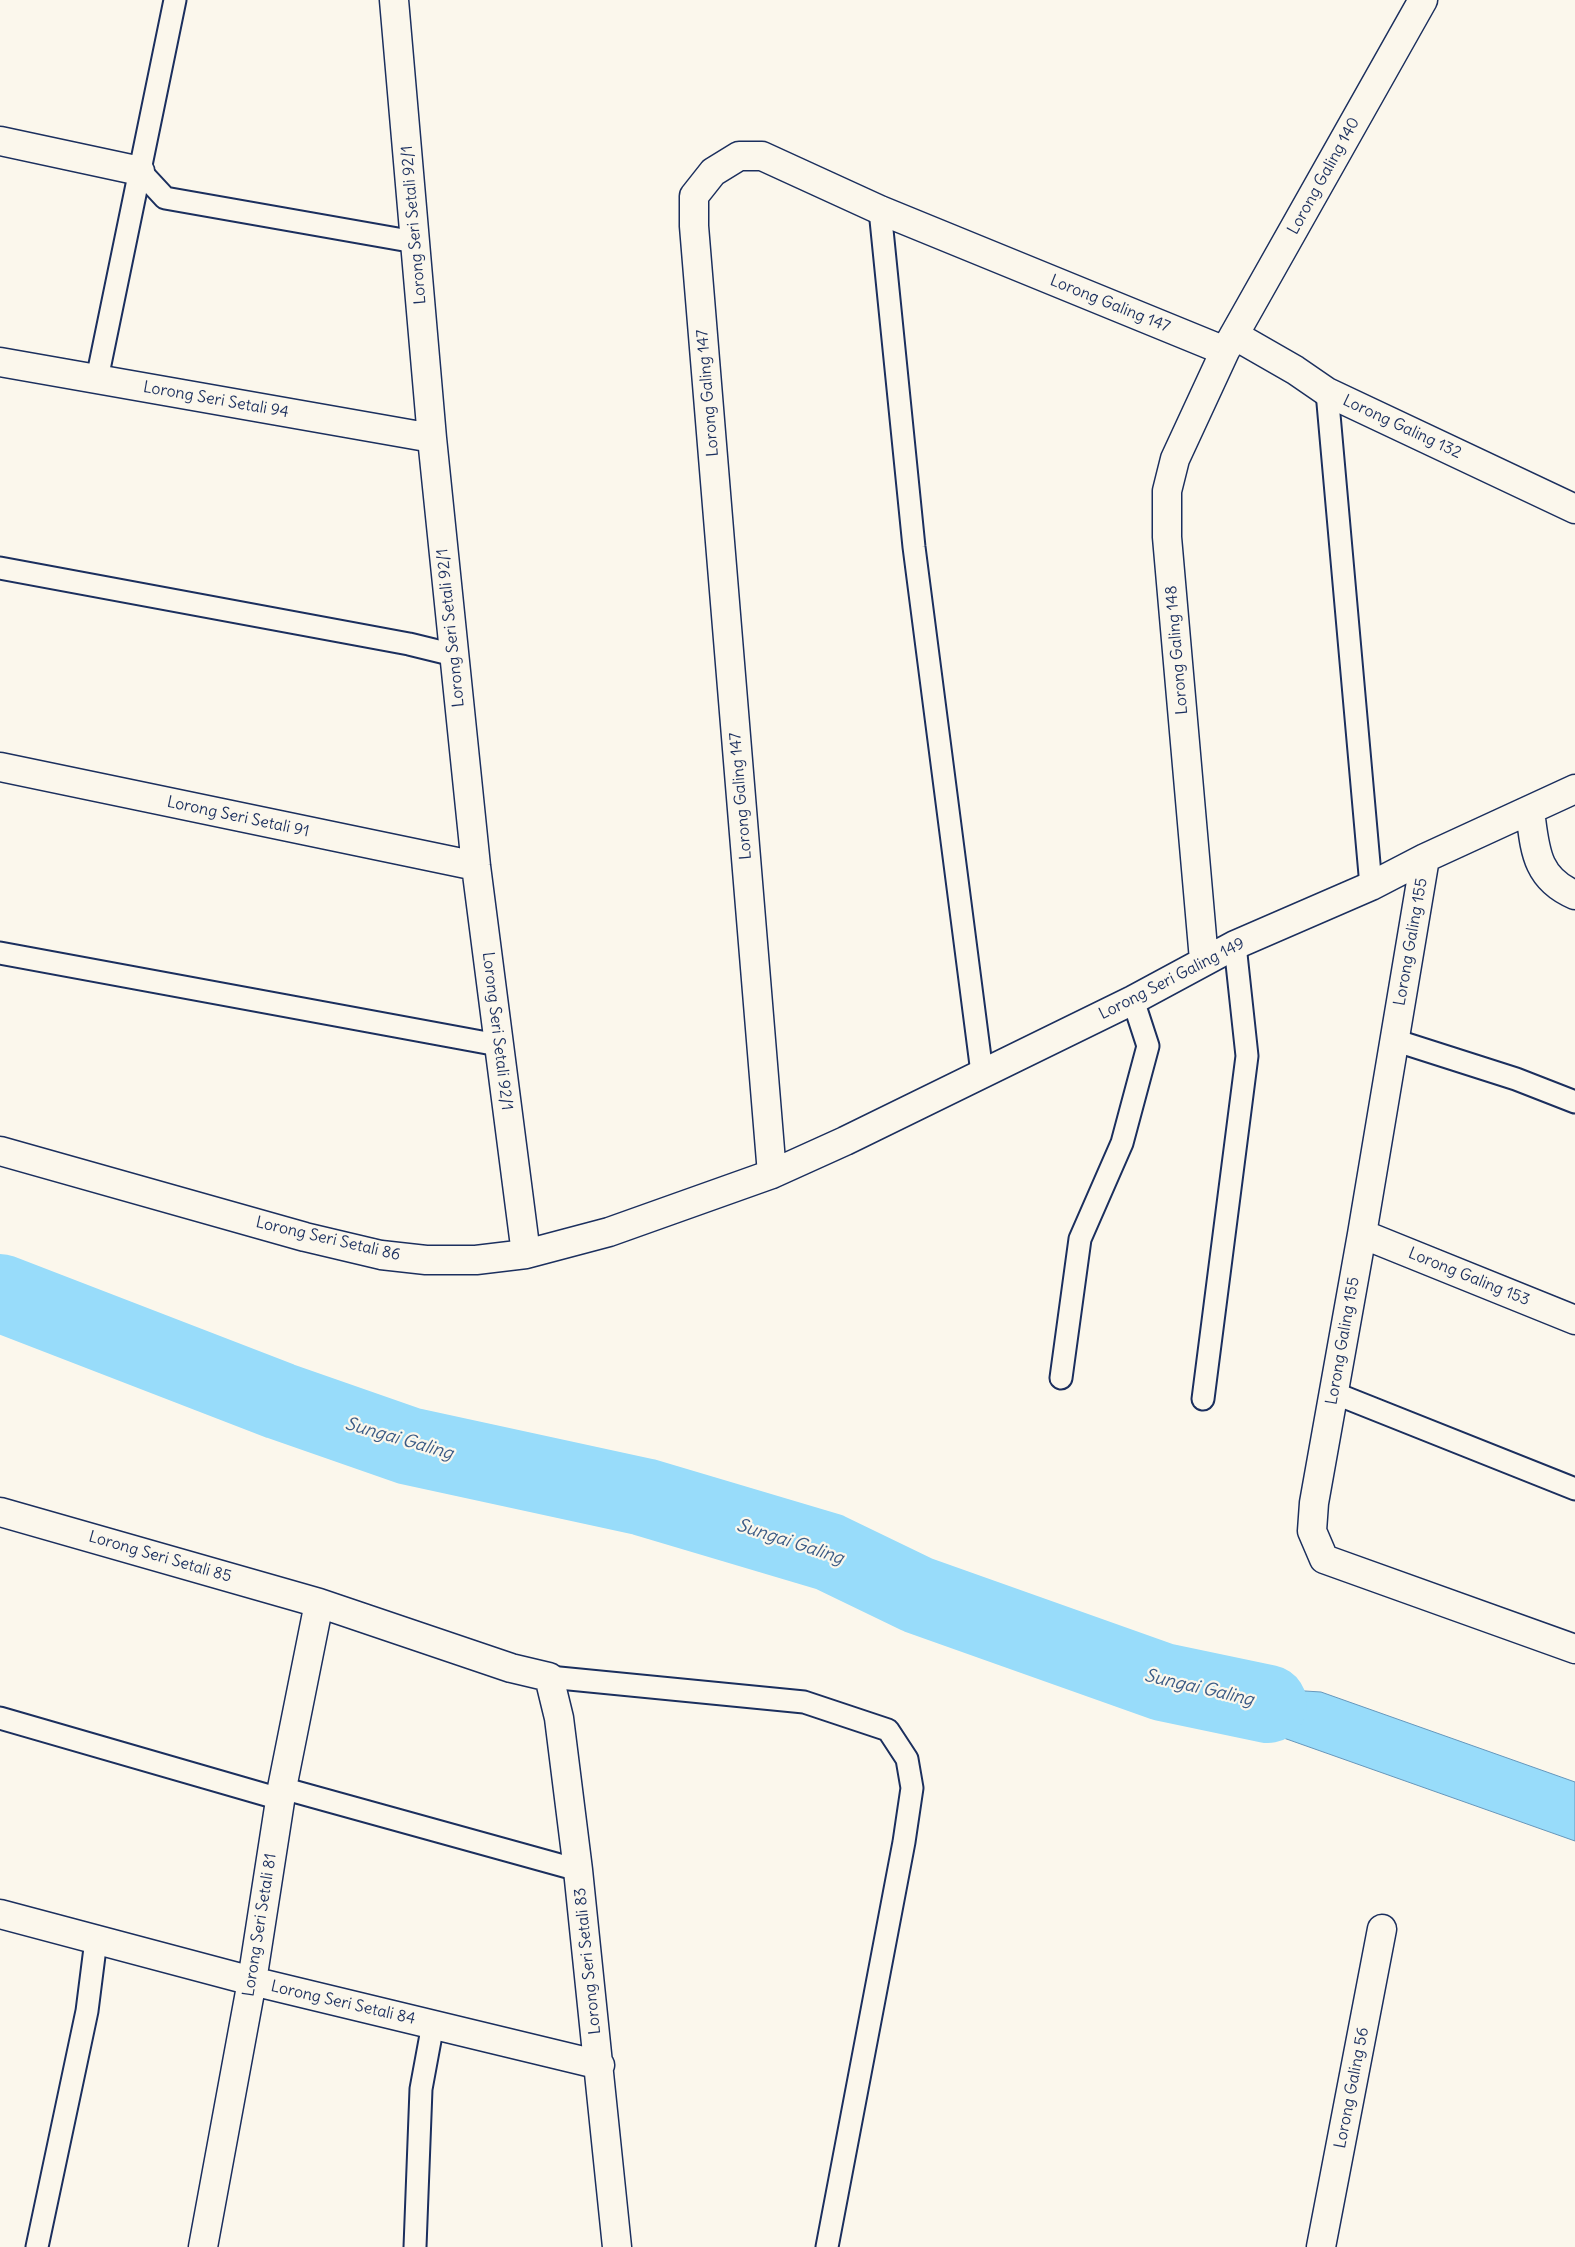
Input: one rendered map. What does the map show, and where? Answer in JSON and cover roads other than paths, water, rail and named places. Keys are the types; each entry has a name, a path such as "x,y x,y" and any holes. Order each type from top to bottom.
{"street":[{"name":"Lorong Seri Setali 92/1","path":"394,0 432,438 476,866 526,1254"},
{"name":"Lorong Galing 140","path":"1230,343 1423,0"},
{"path":"0,141 140,171"},
{"name":"Lorong Galing 147","path":"772,1174 695,236 694,196 713,172 739,156 762,156 880,210 1230,343"},
{"name":"Lorong Galing 132","path":"1230,343 1295,370 1327,392 1575,510"},
{"name":"Lorong Galing 148","path":"1204,960 1167,537 1168,491 1175,459 1230,343"},
{"name":"Lorong Seri Setali 94","path":"0,362 432,438"},
{"name":"Lorong Seri Setali 91","path":"0,767 476,866"},
{"name":"Lorong Seri Galing 149","path":"772,1174 1133,1000 1204,960 1235,945 1371,886 1425,858 1575,789"},
{"path":"1530,811 1536,855 1544,872 1564,890 1575,895"},
{"name":"Lorong Galing 155","path":"1425,858 1362,1234 1314,1503 1312,1531 1324,1559 1575,1649"},
{"name":"Lorong Seri Setali 86","path":"0,1151 305,1237 381,1254 426,1260 476,1260 526,1254 609,1232 772,1174"},
{"name":"Lorong Galing 153","path":"1362,1234 1575,1320"},
{"name":"Lorong Seri Setali 85","path":"0,1512 319,1603 511,1668 550,1677"},
{"name":"Lorong Seri Setali 81","path":"203,2247 252,1981 281,1794 319,1603"},
{"name":"Lorong Seri Setali 83","path":"550,1677 559,1718 578,1870 600,2065 617,2247"},
{"name":"Lorong Seri Setali 84","path":"0,1914 252,1981 600,2065"},
{"name":"Lorong Galing 56","path":"1321,2247 1382,1929"}],"lane":[{"path":"97,379 175,0"},
{"path":"140,171 165,198 415,242"},
{"path":"880,210 914,547 982,1074"},
{"path":"1327,392 1371,886"},
{"path":"0,568 409,644 454,655"},
{"path":"1203,1399 1247,1056 1235,945"},
{"path":"0,954 498,1045"},
{"path":"1061,1378 1080,1239 1122,1143 1148,1046 1133,1000"},
{"path":"1394,1040 1516,1079 1575,1102"},
{"path":"1334,1393 1575,1489"},
{"path":"550,1677 804,1702 888,1730 907,1759 912,1788 904,1842 827,2247"},
{"path":"0,1718 281,1794 578,1870"},
{"path":"38,2247 87,2012 96,1940"},
{"path":"415,2247 421,2089 433,2024"}],"water":[{"path":"1163,1682 1321,1692 1575,1782 1575,1841 1278,1736"}],"waterway":[{"name":"Sungai Galing","path":"0,1293 280,1401 409,1446 644,1497 829,1552 918,1595 1163,1682 1268,1704"}]}
